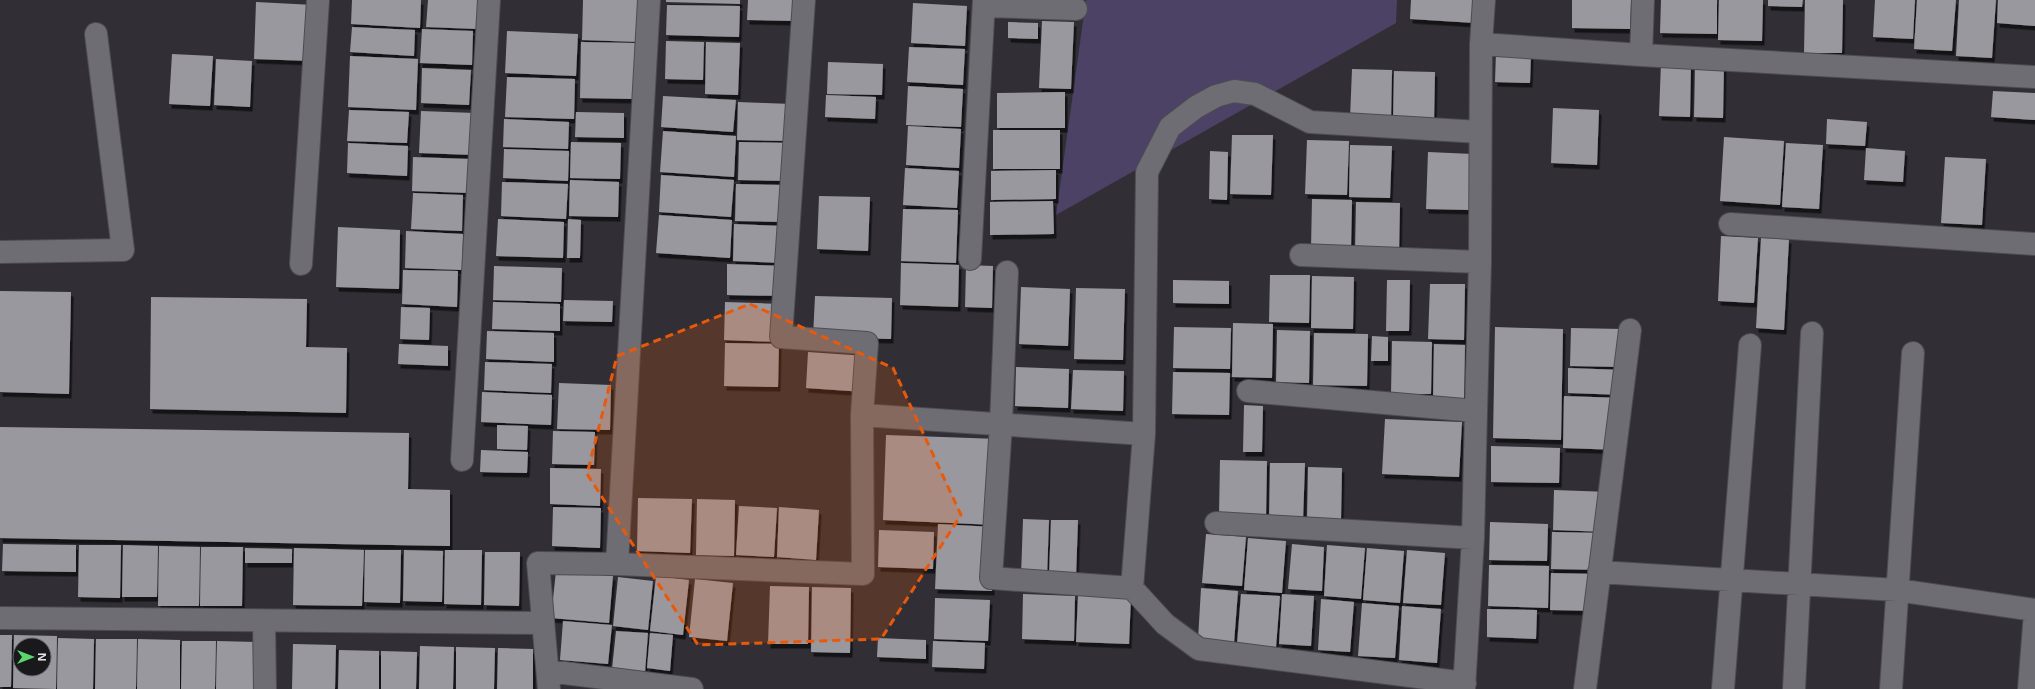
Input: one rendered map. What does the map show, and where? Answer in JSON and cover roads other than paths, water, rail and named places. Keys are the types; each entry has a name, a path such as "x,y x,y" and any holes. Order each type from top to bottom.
{"street":[{"path":"301,264 318,0"},
{"path":"462,460 489,0"},
{"path":"617,564 649,0"},
{"path":"692,689 548,680 538,563 617,564 863,574 862,415 867,343 781,337 804,0"},
{"path":"1480,132 1310,122 1255,94 1234,91 1209,99 1170,127 1147,172 1144,434 1132,588 1165,624 1198,649 1465,686 1476,411 1480,262 1481,44 1484,0"},
{"path":"1641,55 1643,0"},
{"path":"970,259 984,3 1076,9"},
{"path":"0,252 123,250 96,34"},
{"path":"1481,44 1641,55 2035,77"},
{"path":"1730,224 2035,244"},
{"path":"1301,255 1480,262"},
{"path":"1007,272 1001,424 991,578 1132,588"},
{"path":"1585,689 1630,330"},
{"path":"1794,689 1812,334"},
{"path":"1723,689 1750,345"},
{"path":"1891,689 1913,353"},
{"path":"1248,391 1476,411"},
{"path":"862,415 1144,434"},
{"path":"1216,523 1472,538"},
{"path":"1600,572 1897,590 2035,610"},
{"path":"2029,689 2035,613"},
{"path":"0,618 543,623"},
{"path":"264,621 265,689"}]}
